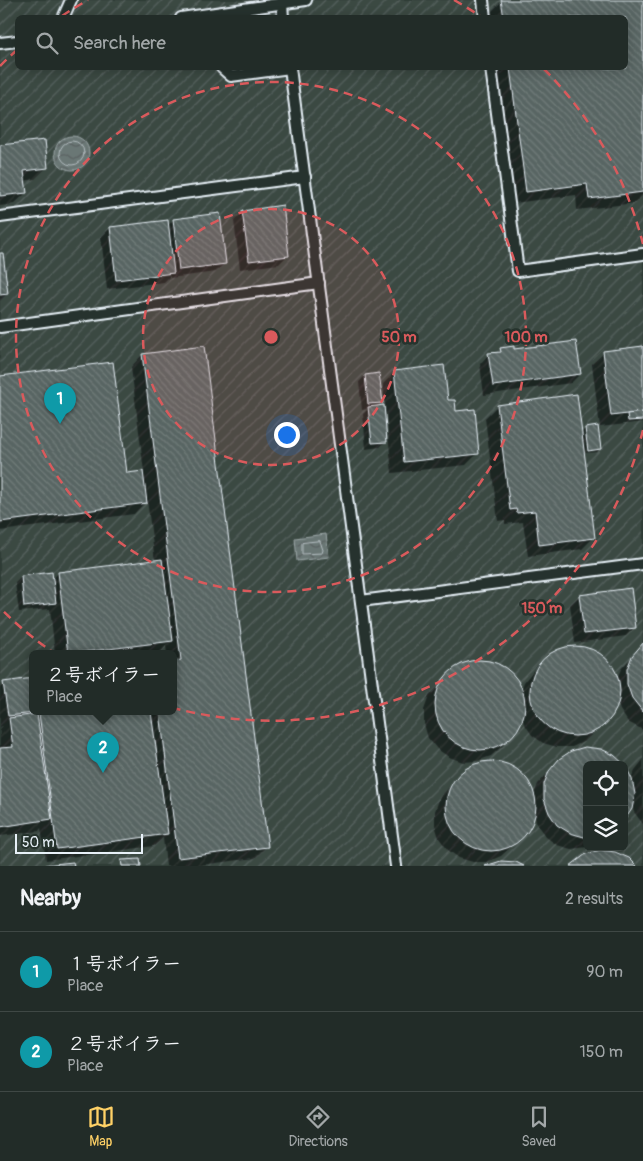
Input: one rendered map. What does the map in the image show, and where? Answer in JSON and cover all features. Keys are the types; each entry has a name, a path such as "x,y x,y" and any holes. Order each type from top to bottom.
{"lane":[{"path":"64,15 71,0"},
{"path":"203,15 306,0"},
{"path":"483,0 485,15"},
{"path":"282,4 283,15"},
{"path":"0,43 15,40"},
{"path":"224,70 231,76 275,70"},
{"path":"290,70 396,866"},
{"path":"492,70 518,272 643,254"},
{"path":"0,217 305,177"},
{"path":"0,327 319,283"},
{"path":"361,602 643,564"}],"shaded area":[{"path":"0,0 643,0 643,866 0,866"}],"water":[{"path":"72,136 79,137 84,141 88,146 88,160 84,165 79,169 72,170 65,169 60,165 56,160 55,153 56,146 60,141 65,137"},
{"path":"326,534 329,557 297,561 295,538"}],"building":[{"path":"501,0 643,0 643,192 589,199 587,184 526,192 510,70 628,70 628,15 504,15"},
{"path":"45,140 48,168 24,171 27,193 0,196 0,145"},
{"path":"283,205 289,256 249,261 242,211"},
{"path":"220,213 226,264 179,270 173,219"},
{"path":"168,220 174,273 116,280 110,227"},
{"path":"0,253 3,253 8,294 0,295"},
{"path":"576,341 581,374 493,386 488,353 501,352 500,348 514,346 514,349"},
{"path":"204,346 268,847 178,858 160,715 177,715 177,661 181,660 142,354"},
{"path":"643,346 643,412 611,416 603,351"},
{"path":"113,362 127,473 143,471 147,503 0,522 0,376"},
{"path":"444,365 448,400 455,400 456,411 475,409 479,454 404,462 394,371"},
{"path":"379,373 383,403 368,404 365,375"},
{"path":"577,394 595,538 539,545 535,511 517,513 516,509 510,510 497,405"},
{"path":"384,405 387,442 372,443 368,407"},
{"path":"643,412 643,420 628,421 627,414"},
{"path":"598,426 601,449 588,451 585,428"},
{"path":"162,559 173,641 100,650 68,650 58,572"},
{"path":"52,572 56,603 24,607 21,576"},
{"path":"631,588 636,628 584,634 579,595"},
{"path":"643,643 643,712 632,698 627,684 627,669 632,656"},
{"path":"575,646 592,649 607,659 617,674 620,691 617,708 607,723 592,733 575,736 558,733 543,723 533,708 530,691 533,674 543,659 558,649"},
{"path":"480,660 497,664 512,673 521,688 525,705 521,722 512,737 497,746 480,750 463,746 448,737 439,722 435,705 439,688 448,673 463,664"},
{"path":"29,679 29,714 8,716 3,682"},
{"path":"37,715 52,819 0,827 0,748 13,747 9,718"},
{"path":"39,715 151,715 168,834 57,849"},
{"path":"585,747 601,749 614,755 621,761 583,761 583,837 570,833 557,825 549,813 544,799 544,784 549,771 559,759 571,751"},
{"path":"491,761 508,764 523,774 533,789 536,806 533,823 523,838 508,848 491,851 474,848 459,838 449,823 446,806 449,789 459,774 474,764"},
{"path":"628,771 635,794 632,809 628,815"},
{"path":"596,851 615,852 629,858 637,866 570,866 586,854"},
{"path":"140,859 141,866 122,866 121,860"},
{"path":"501,861 516,862 524,866 485,866"},
{"path":"73,862 74,866 45,865"}],"place":[{"name":"１号ボイラー","path":"60,424"},
{"name":"２号ボイラー","path":"103,773"}]}
